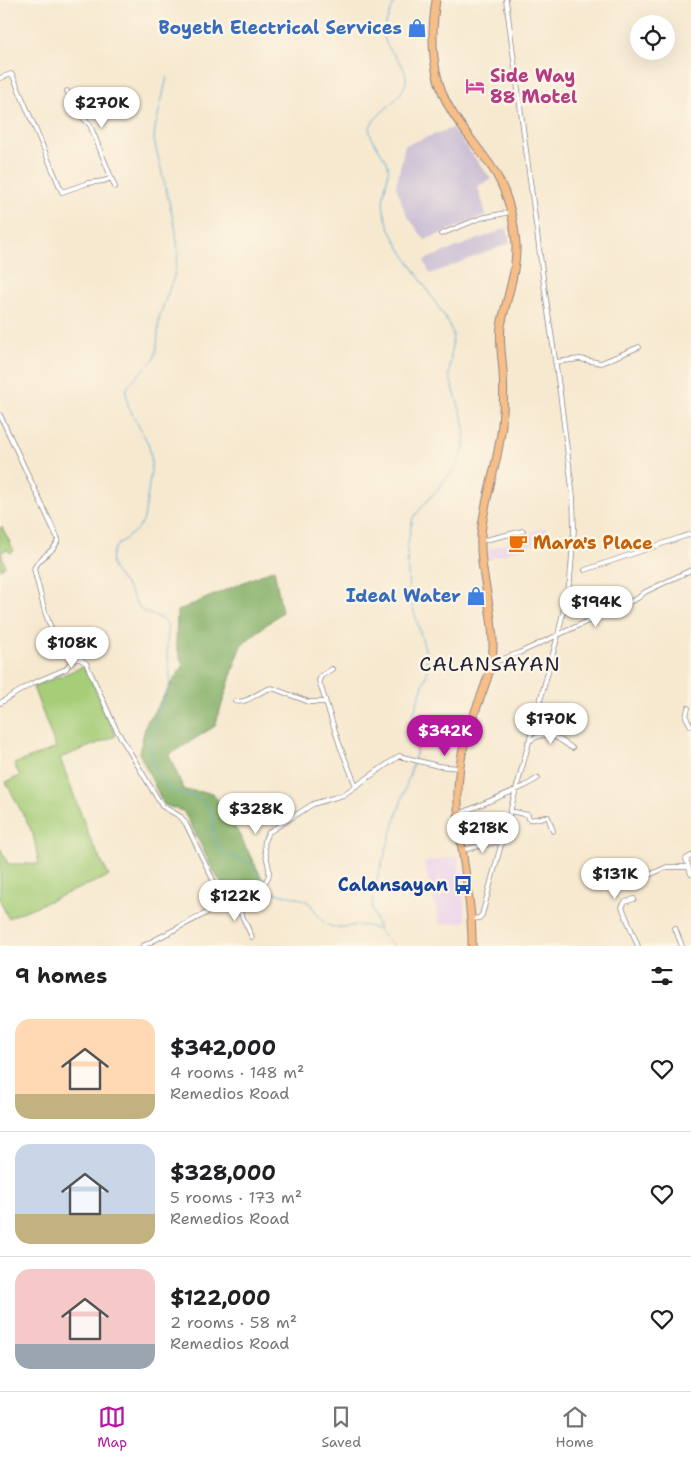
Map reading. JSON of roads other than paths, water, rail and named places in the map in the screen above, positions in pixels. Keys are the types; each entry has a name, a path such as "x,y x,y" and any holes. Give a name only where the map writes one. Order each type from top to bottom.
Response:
{"highway":[{"path":"436,0 433,42 434,57 441,88 451,110 464,131 497,175 511,212 516,255 501,332 504,389 502,428 484,510 481,541 482,563 492,630 492,663 465,738 459,768 459,814 472,920 472,946"}],"street":[{"path":"472,920 482,915 558,635 570,580 574,529 573,497 506,0"},
{"path":"0,78 8,74 13,76 62,192 88,183 111,178"},
{"path":"67,91 79,114 90,125 115,187"},
{"path":"441,234 480,218 511,212"},
{"path":"555,362 580,359 600,363 639,347"},
{"path":"0,415 58,539 55,546 35,566 35,574 45,612 60,652 72,660 80,659 86,663 116,730 162,806 181,817 186,824 226,903"},
{"path":"481,541 523,531"},
{"path":"585,570 691,534"},
{"path":"492,663 638,598 656,586 691,570"},
{"path":"0,703 31,684 66,669 72,660"},
{"path":"332,669 319,678 340,746 356,786"},
{"path":"235,701 242,702 265,689 272,688 309,702 325,702"},
{"path":"688,708 686,717 691,726"},
{"path":"528,742 536,736 543,734 552,735 572,748"},
{"path":"143,946 267,880 269,872 263,844 269,832 313,804 343,795 396,757 403,756 428,764 459,768"},
{"path":"459,814 525,786 538,778"},
{"path":"510,811 524,813 528,815 529,819 533,820 544,816 548,817 553,831"},
{"path":"463,850 495,842 501,843"},
{"path":"691,856 686,859 691,874"},
{"path":"638,880 667,867 688,867"},
{"path":"234,899 252,937"},
{"path":"634,899 625,902 622,908 638,946"},
{"path":"675,928 682,946"}],"waterway":[{"path":"394,946 379,931 372,908 374,889 416,754 417,739 414,712 427,673 427,656 409,594 407,547 413,518 456,467 464,449 465,426 449,375 453,334 448,322 400,247 389,226 383,204 389,169 370,132 372,123 400,94 406,80 403,67 387,45 384,33 395,0"},
{"path":"167,77 154,140 176,231 178,254 174,276 159,318 157,347 154,359 130,383 126,390 128,406 148,443 151,471 144,519 141,525 114,549 112,564 113,569 141,610 163,619 167,624 170,684 155,724 151,743 151,753 158,772 170,788 200,799 209,806 217,845 224,852 250,863 263,881"},
{"path":"265,885 273,892 308,902 321,920 328,925 334,927 359,925 377,930"}],"place":[{"name":"Boyeth Electrical Services","path":"417,28"},
{"name":"Side Way 88 Motel","path":"475,86"},
{"name":"Mara's Place","path":"518,543"},
{"name":"Ideal Water","path":"476,596"},
{"name":"Calansayan","path":"463,885"}],"district":[{"name":"CALANSAYAN","path":"490,664"}]}
